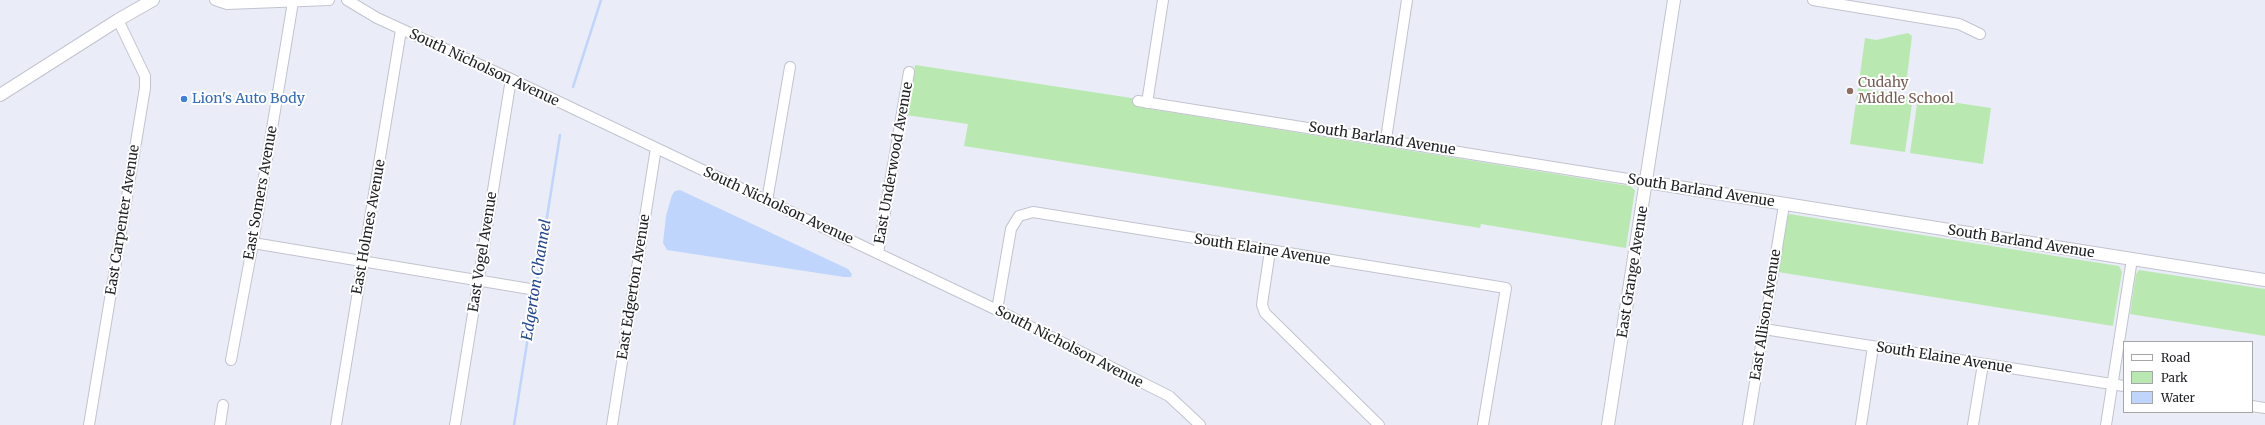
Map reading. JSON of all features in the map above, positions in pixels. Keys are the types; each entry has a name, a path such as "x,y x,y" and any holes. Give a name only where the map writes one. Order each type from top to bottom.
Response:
{"street":[{"path":"0,95 118,20 153,0"},
{"path":"215,0 227,4 329,0"},
{"name":"South Nicholson Avenue","path":"347,0 401,30 511,79 997,310 1169,396 1200,425"},
{"name":"South Barland Avenue","path":"1163,0 1142,102 1386,139 1784,205 2265,280"},
{"path":"1386,139 1407,0"},
{"name":"East Grange Avenue","path":"1608,425 1647,182 1674,0"},
{"path":"1813,0 1959,24 1980,34"},
{"name":"East Somers Avenue","path":"231,360 253,243 293,2"},
{"name":"East Carpenter Avenue","path":"89,425 146,76 118,20"},
{"name":"East Holmes Avenue","path":"336,425 401,30"},
{"path":"767,201 790,67"},
{"name":"East Underwood Avenue","path":"878,254 909,72"},
{"name":"East Vogel Avenue","path":"455,425 511,79"},
{"name":"East Edgerton Avenue","path":"612,425 656,148"},
{"name":"East Allison Avenue","path":"1748,425 1784,205"},
{"name":"South Elaine Avenue","path":"997,310 1011,229 1019,216 1033,212 1506,288 1483,425"},
{"path":"253,243 530,290"},
{"path":"1270,251 1262,304 1265,313 1379,425"},
{"path":"2106,425 2132,259"},
{"name":"South Elaine Avenue","path":"1764,329 2123,386"},
{"path":"1861,425 1873,347"},
{"path":"1973,425 1983,364"},
{"path":"220,425 224,405"},
{"path":"2253,406 2265,408"}],"green space":[{"path":"1908,33 1912,36 1906,85 1903,84 1903,89 1859,82 1865,38 1876,40"},
{"path":"915,65 1138,99 1138,107 1630,186 1635,190 1626,248 1481,224 1480,228 964,146 968,124 906,115"},
{"path":"1858,88 1913,97 1905,152 1850,144"},
{"path":"1918,97 1991,108 1983,164 1910,153"},
{"path":"1789,214 2119,266 2122,272 2113,326 1778,272 1786,219"},
{"path":"2139,270 2265,289 2265,336 2130,314 2136,274"}],"water":[{"path":"680,190 848,269 852,274 851,277 667,250 663,243 666,216 672,195 675,191"}],"waterway":[{"name":"Edgerton Channel","path":"573,87 601,0"},
{"name":"Edgerton Channel","path":"514,425 560,135"}],"place":[{"name":"Cudahy Middle School","path":"1850,91"},
{"name":"Lion's Auto Body","path":"184,99"}]}
